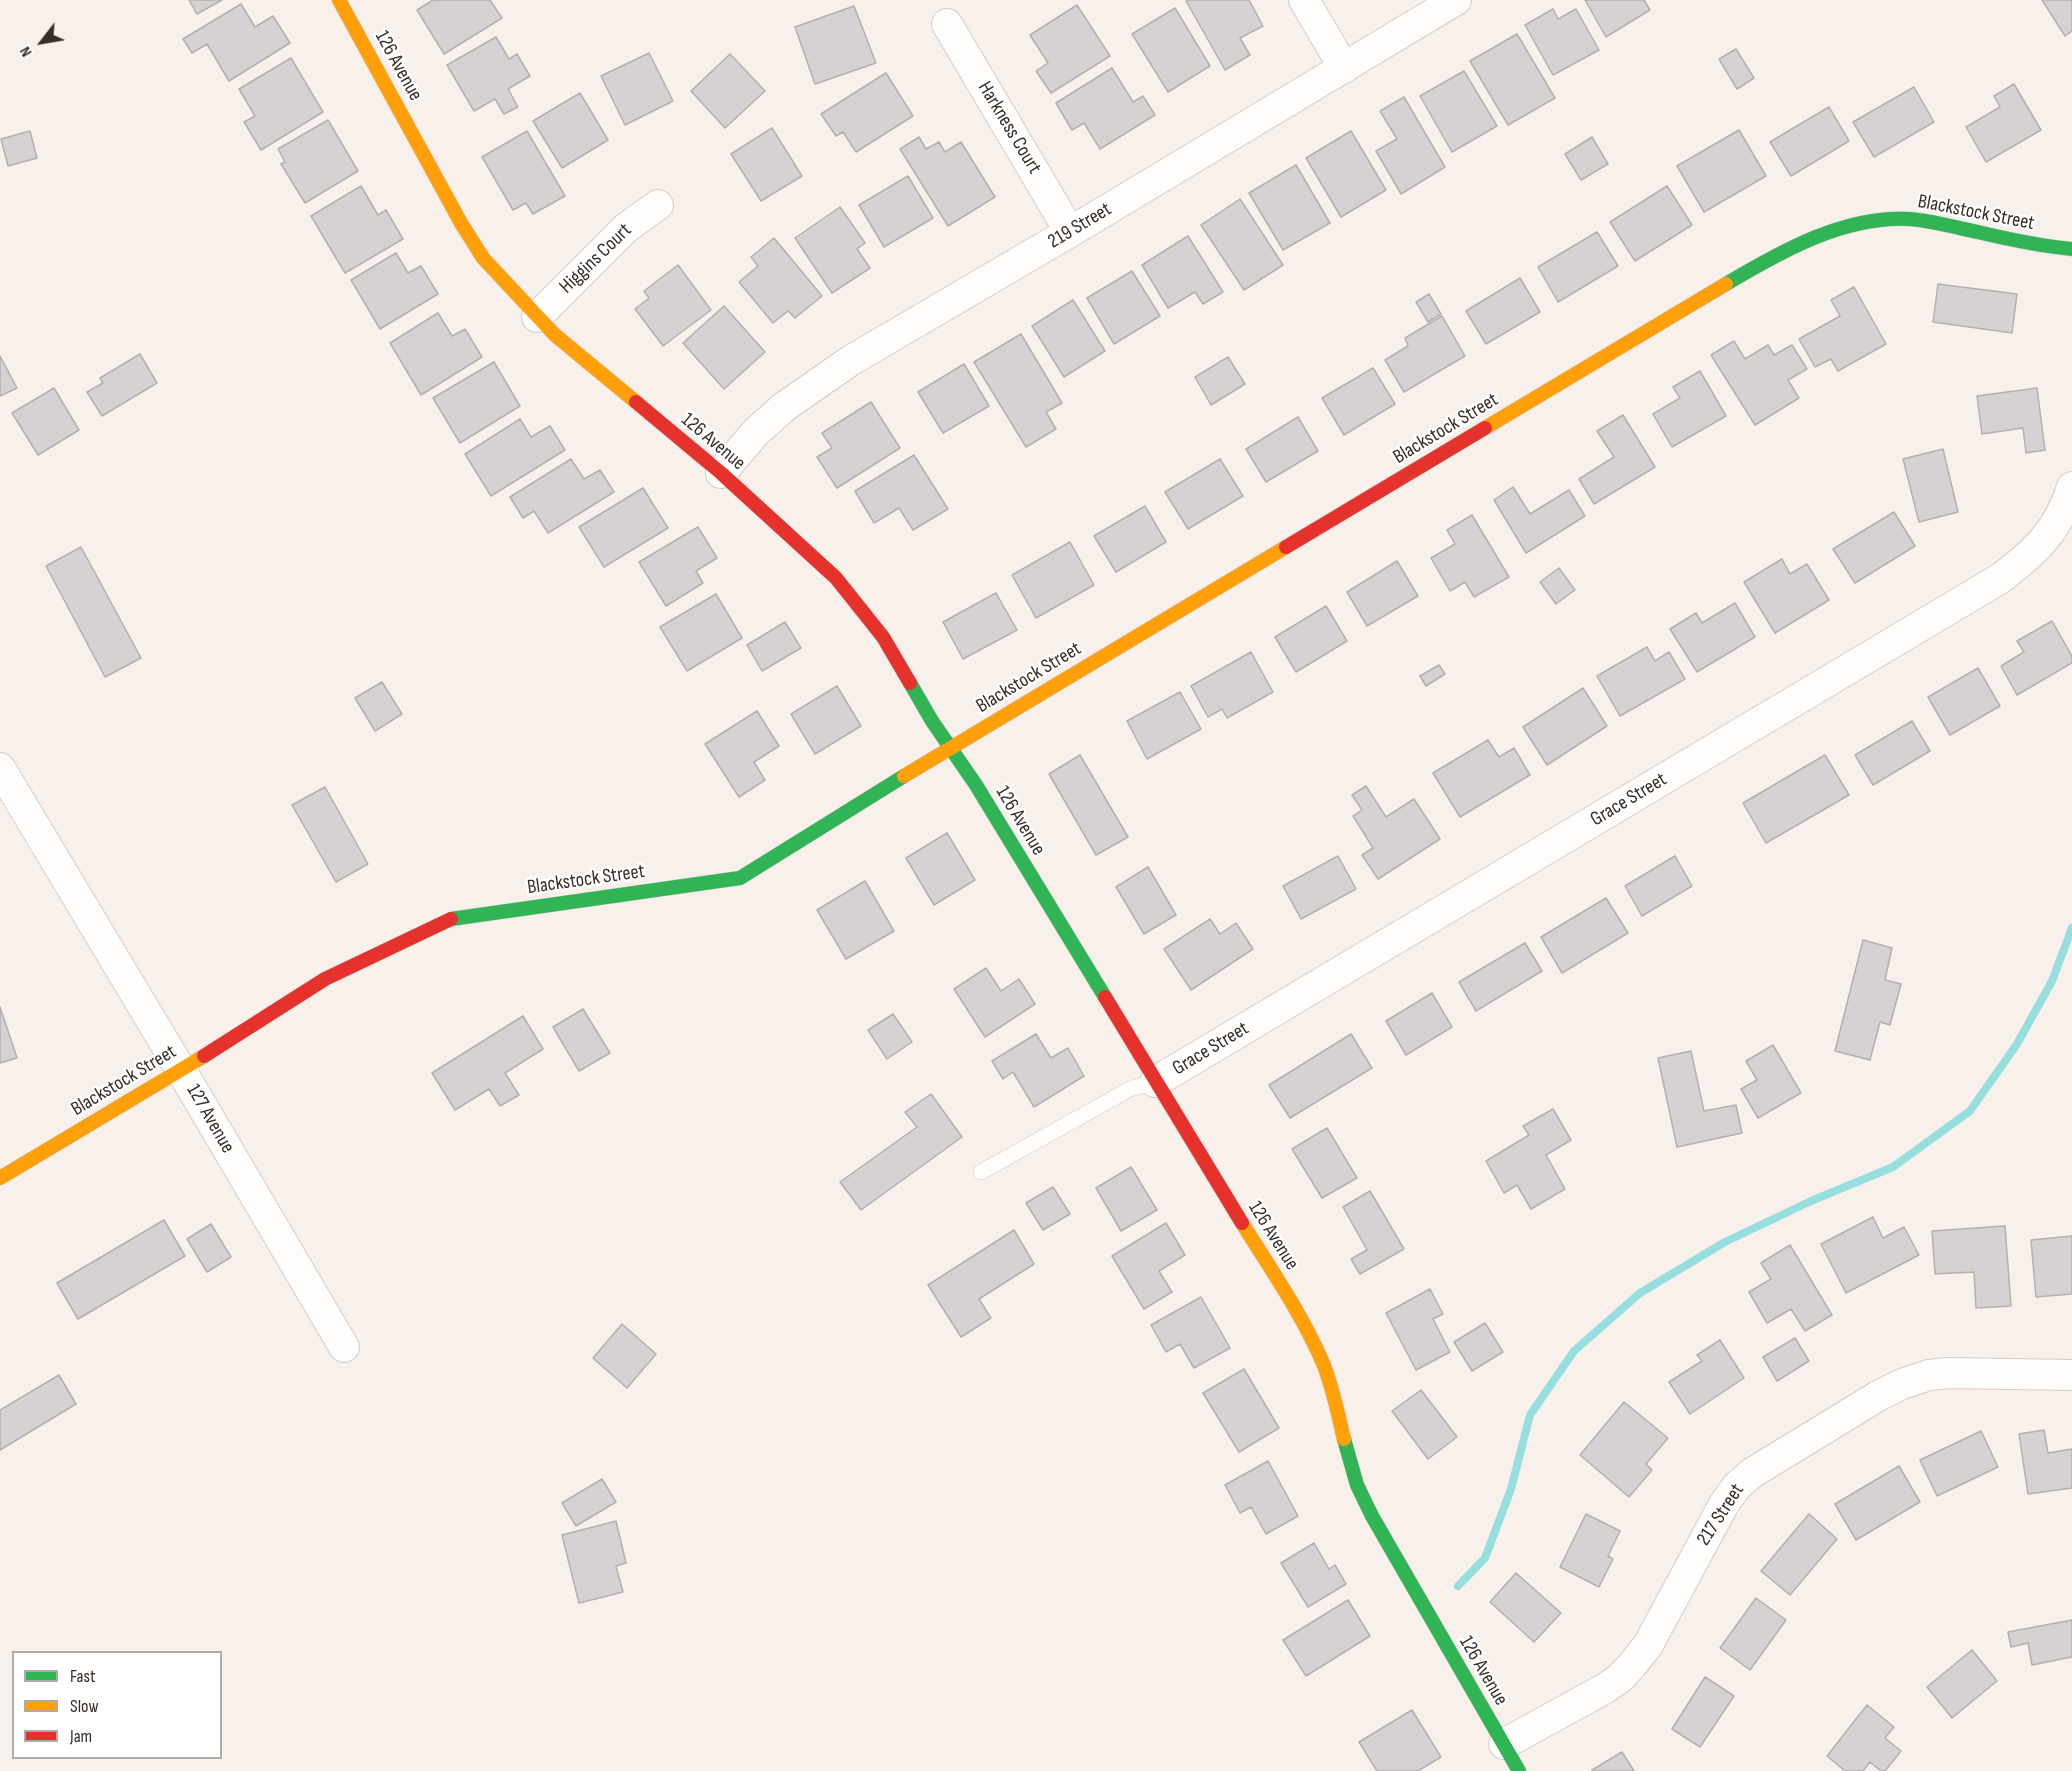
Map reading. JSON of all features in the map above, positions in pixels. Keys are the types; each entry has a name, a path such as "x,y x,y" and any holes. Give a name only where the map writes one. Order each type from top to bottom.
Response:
{"street":[{"name":"126 Avenue","path":"339,0 461,224 483,258 559,338 721,473 836,578 883,638 950,748 976,785 1290,1302 1314,1345 1337,1407 1354,1478 1365,1503 1520,1771"},
{"path":"1304,0 1344,68"},
{"name":"219 Street","path":"721,473 756,432 814,385 1456,0"},
{"name":"Harkness Court","path":"947,24 1070,232"},
{"name":"Higgins Court","path":"537,317 626,228 658,205"},
{"name":"Blackstock Street","path":"0,1178 181,1070 325,979 450,919 740,878 950,748 1758,266 1815,237 1855,225 1901,219 1932,222 2047,247 2072,249"},
{"name":"Grace Street","path":"1155,1082 2001,578 2026,559 2049,535 2066,508 2072,487"},
{"name":"127 Avenue","path":"0,768 344,1347"},
{"name":"217 Street","path":"1504,1744 1604,1689 1634,1664 1648,1645 1724,1504 1737,1486 1752,1473 1878,1396 1902,1384 1929,1375 1948,1373 2072,1376"}],"lane":[{"path":"981,1172 1130,1089 1155,1082"}],"building":[{"path":"189,0 222,0 197,14"},
{"path":"433,0 490,0 502,18 444,54 417,10"},
{"path":"1249,0 1263,26 1240,38 1250,55 1225,70 1186,1"},
{"path":"1585,0 1644,0 1650,10 1606,37"},
{"path":"2042,0 2072,0 2072,31 2065,36"},
{"path":"241,4 255,27 273,16 290,43 229,81 207,44 192,53 183,39"},
{"path":"1077,5 1110,56 1051,93 1036,71 1048,63 1030,35"},
{"path":"854,6 876,63 815,84 795,27"},
{"path":"1175,8 1210,66 1168,92 1132,34"},
{"path":"1553,9 1558,19 1576,9 1599,50 1553,75 1525,25"},
{"path":"1517,34 1555,98 1508,125 1470,61"},
{"path":"496,37 509,59 517,54 530,76 508,89 518,107 504,114 495,99 474,111 447,65"},
{"path":"1736,49 1754,78 1737,89 1719,59"},
{"path":"649,53 673,101 625,125 601,76"},
{"path":"730,54 765,91 725,128 691,91"},
{"path":"291,58 323,112 261,150 244,122 255,116 239,89"},
{"path":"1112,68 1133,102 1143,96 1155,115 1100,149 1084,123 1072,130 1056,103"},
{"path":"1464,71 1497,126 1452,152 1420,96"},
{"path":"886,73 913,116 856,152 843,132 836,136 821,114"},
{"path":"2014,84 2041,130 1986,162 1966,127 2000,107 1994,96"},
{"path":"1914,87 1934,122 1874,157 1853,122"},
{"path":"580,93 608,140 562,168 533,121"},
{"path":"1404,97 1445,167 1401,194 1376,151 1397,139 1380,111"},
{"path":"1829,107 1849,141 1791,176 1770,142"},
{"path":"328,120 358,171 305,203 281,164 285,162 278,149"},
{"path":"772,128 802,176 761,201 731,154"},
{"path":"1739,130 1766,176 1704,212 1677,166"},
{"path":"30,131 37,158 8,166 1,139"},
{"path":"527,131 565,196 533,214 526,203 513,210 482,157"},
{"path":"1351,131 1386,190 1341,217 1306,158"},
{"path":"919,137 926,149 939,142 945,152 961,142 995,197 948,226 900,149"},
{"path":"1592,137 1608,164 1581,180 1565,154"},
{"path":"1296,165 1330,223 1283,250 1249,193"},
{"path":"908,176 933,218 884,247 859,205"},
{"path":"361,186 378,215 386,210 403,239 345,273 311,216"},
{"path":"1667,186 1692,225 1635,261 1610,222"},
{"path":"1240,199 1283,265 1244,290 1201,225"},
{"path":"840,207 865,243 857,249 870,268 832,293 795,238"},
{"path":"1597,232 1618,266 1558,302 1538,267"},
{"path":"1188,236 1223,292 1203,304 1195,292 1168,308 1142,265"},
{"path":"774,238 822,296 795,318 788,311 773,323 739,282 758,266 751,257"},
{"path":"396,253 408,273 421,266 438,294 380,329 351,280"},
{"path":"678,265 711,310 663,346 635,309 649,298 644,291"},
{"path":"1132,271 1160,316 1114,344 1087,298"},
{"path":"1520,278 1540,312 1486,344 1466,311"},
{"path":"1938,284 2017,294 2012,333 1933,322"},
{"path":"1854,287 1886,344 1838,371 1831,359 1815,367 1799,339 1840,316 1831,300"},
{"path":"1429,294 1441,314 1428,322 1416,302"},
{"path":"1073,300 1105,351 1064,377 1032,326"},
{"path":"724,306 765,352 724,389 683,343"},
{"path":"438,313 452,336 465,329 482,357 421,395 390,343"},
{"path":"1442,316 1465,356 1404,392 1385,360 1408,346 1405,338"},
{"path":"1021,334 1062,403 1046,412 1056,429 1026,447 974,362"},
{"path":"1734,341 1745,359 1768,345 1774,355 1792,345 1807,369 1788,380 1799,398 1755,425 1711,355"},
{"path":"140,354 157,383 102,416 87,392 103,383 100,378"},
{"path":"0,356 17,388 0,396"},
{"path":"1228,357 1245,384 1211,405 1195,377"},
{"path":"494,362 520,406 460,443 433,398"},
{"path":"964,364 989,406 943,433 918,392"},
{"path":"1373,368 1395,404 1344,435 1322,398"},
{"path":"1700,371 1726,416 1672,447 1653,414 1680,398 1673,387"},
{"path":"54,388 79,430 38,455 12,413"},
{"path":"2037,388 2045,450 2026,453 2023,428 1982,434 1977,396"},
{"path":"871,402 900,448 837,488 817,457 832,448 822,433"},
{"path":"1623,415 1655,467 1594,504 1579,479 1614,457 1597,431"},
{"path":"1298,417 1318,451 1266,482 1246,449"},
{"path":"520,419 531,437 550,426 565,450 491,496 465,454"},
{"path":"1943,449 1958,512 1919,522 1903,459"},
{"path":"914,455 948,509 913,530 899,508 874,523 855,491"},
{"path":"571,459 584,479 600,470 614,492 548,533 534,511 523,518 510,497"},
{"path":"1220,459 1243,496 1188,529 1165,492"},
{"path":"1513,487 1530,514 1569,490 1585,516 1526,553 1494,500"},
{"path":"643,488 668,528 604,567 579,527"},
{"path":"1145,506 1166,542 1116,572 1094,536"},
{"path":"1894,512 1915,546 1855,583 1833,549"},
{"path":"1472,515 1509,577 1474,597 1465,582 1450,591 1431,558 1455,544 1447,530"},
{"path":"698,527 717,558 696,571 703,583 666,606 639,562"},
{"path":"1070,542 1094,585 1036,618 1012,575"},
{"path":"81,547 141,658 105,677 46,566"},
{"path":"1782,559 1790,574 1807,564 1829,600 1775,633 1744,582"},
{"path":"1397,561 1418,596 1367,626 1347,592"},
{"path":"1559,568 1575,590 1556,604 1540,582"},
{"path":"996,593 1017,630 963,659 943,622"},
{"path":"716,594 742,638 687,671 660,627"},
{"path":"1735,603 1755,637 1697,672 1670,629 1696,613 1702,623"},
{"path":"1326,606 1347,641 1296,672 1275,637"},
{"path":"2052,621 2072,656 2072,663 2017,695 2001,666 2024,652 2017,641"},
{"path":"785,622 801,648 762,671 747,645"},
{"path":"1647,647 1655,661 1669,652 1685,679 1620,716 1597,676"},
{"path":"1251,652 1273,692 1227,718 1222,709 1208,717 1191,686"},
{"path":"1439,665 1445,674 1426,686 1420,676"},
{"path":"1978,668 2000,706 1950,735 1928,697"},
{"path":"382,682 402,714 375,731 355,698"},
{"path":"837,686 861,726 815,754 791,714"},
{"path":"1583,688 1607,726 1547,765 1523,727"},
{"path":"1180,692 1201,729 1147,759 1127,721"},
{"path":"757,711 779,746 754,762 765,780 739,797 705,744"},
{"path":"1912,721 1930,751 1873,785 1855,755"},
{"path":"1488,740 1499,757 1514,748 1530,775 1460,817 1433,773"},
{"path":"1080,755 1128,837 1096,855 1049,774"},
{"path":"1825,755 1849,795 1766,843 1743,803"},
{"path":"1366,786 1386,817 1414,799 1440,839 1378,879 1362,855 1373,848 1353,816 1362,810 1352,795"},
{"path":"325,787 368,864 336,882 292,805"},
{"path":"947,833 975,880 934,905 906,858"},
{"path":"1338,856 1356,889 1301,919 1283,886"},
{"path":"1675,856 1692,886 1642,916 1625,886"},
{"path":"1148,867 1176,915 1144,934 1116,887"},
{"path":"865,881 894,931 846,959 817,910"},
{"path":"1606,898 1628,933 1562,973 1541,937"},
{"path":"1210,919 1220,934 1236,923 1253,949 1191,990 1164,949"},
{"path":"1863,940 1892,948 1885,980 1901,984 1890,1025 1880,1022 1870,1060 1835,1051"},
{"path":"1525,943 1542,971 1476,1011 1459,982"},
{"path":"986,968 1001,991 1019,979 1035,1004 985,1037 954,989"},
{"path":"1432,993 1452,1027 1406,1055 1386,1021"},
{"path":"0,1007 17,1058 0,1063"},
{"path":"583,1009 610,1053 579,1071 553,1027"},
{"path":"893,1014 912,1042 887,1059 868,1030"},
{"path":"523,1016 543,1049 505,1073 519,1095 500,1106 489,1089 455,1110 432,1073"},
{"path":"1036,1034 1051,1058 1068,1048 1084,1076 1034,1107 1013,1072 1003,1079 992,1061"},
{"path":"1351,1034 1372,1068 1290,1118 1269,1085"},
{"path":"1773,1045 1801,1093 1758,1118 1741,1089 1757,1080 1746,1061"},
{"path":"1691,1051 1704,1111 1736,1105 1742,1133 1677,1147 1658,1058"},
{"path":"931,1094 962,1137 861,1210 840,1182 917,1127 905,1112"},
{"path":"1553,1109 1571,1140 1546,1155 1565,1189 1531,1209 1517,1185 1504,1193 1486,1161 1529,1135 1523,1126"},
{"path":"1327,1128 1357,1178 1322,1198 1292,1149"},
{"path":"1131,1167 1157,1210 1121,1231 1096,1188"},
{"path":"1053,1187 1070,1214 1043,1230 1026,1203"},
{"path":"1370,1191 1404,1249 1360,1274 1351,1259 1367,1250 1343,1207"},
{"path":"1873,1217 1883,1238 1904,1227 1919,1255 1846,1293 1821,1244"},
{"path":"164,1220 185,1256 78,1319 57,1283"},
{"path":"1166,1223 1185,1255 1159,1271 1172,1292 1144,1309 1112,1256"},
{"path":"211,1224 231,1257 207,1272 187,1239"},
{"path":"2005,1226 2011,1306 1976,1308 1974,1272 1935,1274 1932,1231"},
{"path":"1014,1230 1034,1264 979,1299 991,1318 961,1337 928,1285"},
{"path":"2072,1236 2072,1294 2036,1297 2031,1240"},
{"path":"1790,1245 1832,1315 1805,1331 1791,1309 1767,1323 1749,1292 1771,1279 1761,1263"},
{"path":"1430,1289 1443,1314 1433,1319 1450,1352 1416,1370 1386,1313"},
{"path":"1201,1297 1230,1348 1194,1368 1180,1344 1166,1352 1151,1325"},
{"path":"1485,1323 1503,1352 1472,1371 1454,1342"},
{"path":"622,1324 656,1354 627,1388 593,1358"},
{"path":"1795,1338 1809,1361 1777,1381 1763,1357"},
{"path":"1720,1340 1744,1378 1690,1414 1669,1382 1702,1361 1697,1355"},
{"path":"1244,1369 1279,1428 1239,1452 1203,1393"},
{"path":"59,1375 76,1404 0,1450 0,1410"},
{"path":"1421,1390 1457,1437 1428,1459 1392,1411"},
{"path":"1624,1402 1668,1438 1646,1464 1652,1470 1629,1497 1580,1455"},
{"path":"2044,1430 2048,1453 2072,1449 2072,1488 2028,1494 2019,1434"},
{"path":"1981,1431 1998,1467 1937,1496 1920,1460"},
{"path":"1268,1461 1298,1516 1266,1534 1251,1507 1240,1513 1225,1485"},
{"path":"1899,1466 1920,1502 1856,1540 1835,1504"},
{"path":"602,1479 616,1502 576,1526 562,1503"},
{"path":"1586,1514 1620,1531 1608,1556 1613,1559 1599,1587 1560,1567"},
{"path":"1809,1514 1837,1539 1790,1595 1761,1571"},
{"path":"616,1521 626,1563 616,1566 623,1592 579,1603 562,1535"},
{"path":"1314,1543 1329,1569 1335,1565 1346,1584 1308,1607 1281,1563"},
{"path":"1516,1573 1561,1613 1534,1642 1490,1602"},
{"path":"1756,1598 1786,1620 1750,1670 1720,1648"},
{"path":"1348,1600 1370,1636 1306,1676 1283,1640"},
{"path":"2072,1620 2072,1657 2032,1665 2028,1643 2011,1647 2008,1632"},
{"path":"1972,1650 1997,1681 1952,1718 1927,1687"},
{"path":"1705,1677 1734,1696 1700,1747 1672,1729"},
{"path":"1867,1705 1894,1727 1885,1738 1901,1751 1885,1771 1881,1771 1870,1762 1863,1771 1845,1771 1827,1756"},
{"path":"1412,1710 1441,1757 1418,1771 1377,1771 1359,1742"},
{"path":"1622,1752 1634,1771 1592,1771 1592,1770"}],"waterway":[{"path":"1458,1586 1485,1558 1511,1489 1530,1415 1574,1351 1640,1293 1725,1242 1811,1201 1893,1167 1970,1111 2017,1044 2052,981 2072,928"}],"traffic: fast":[{"path":"1726,284 1768,260 1814,238 1837,229 1885,219 1928,221 2027,243 2072,249"},
{"path":"910,683 932,721 976,785 1105,997"},
{"path":"451,919 740,878 904,776"},
{"path":"1344,1439 1357,1485 1372,1516 1519,1771"}],"traffic: slow":[{"path":"339,0 461,223 483,258 555,335 636,402"},
{"path":"1485,428 1726,284"},
{"path":"904,776 1286,547"},
{"path":"0,1178 204,1056"},
{"path":"1242,1223 1315,1345 1330,1382 1344,1439"}],"traffic: jam":[{"path":"636,402 721,473 836,578 883,637 910,683"},
{"path":"1286,547 1485,428"},
{"path":"204,1056 325,979 451,919"},
{"path":"1105,997 1242,1223"}]}
